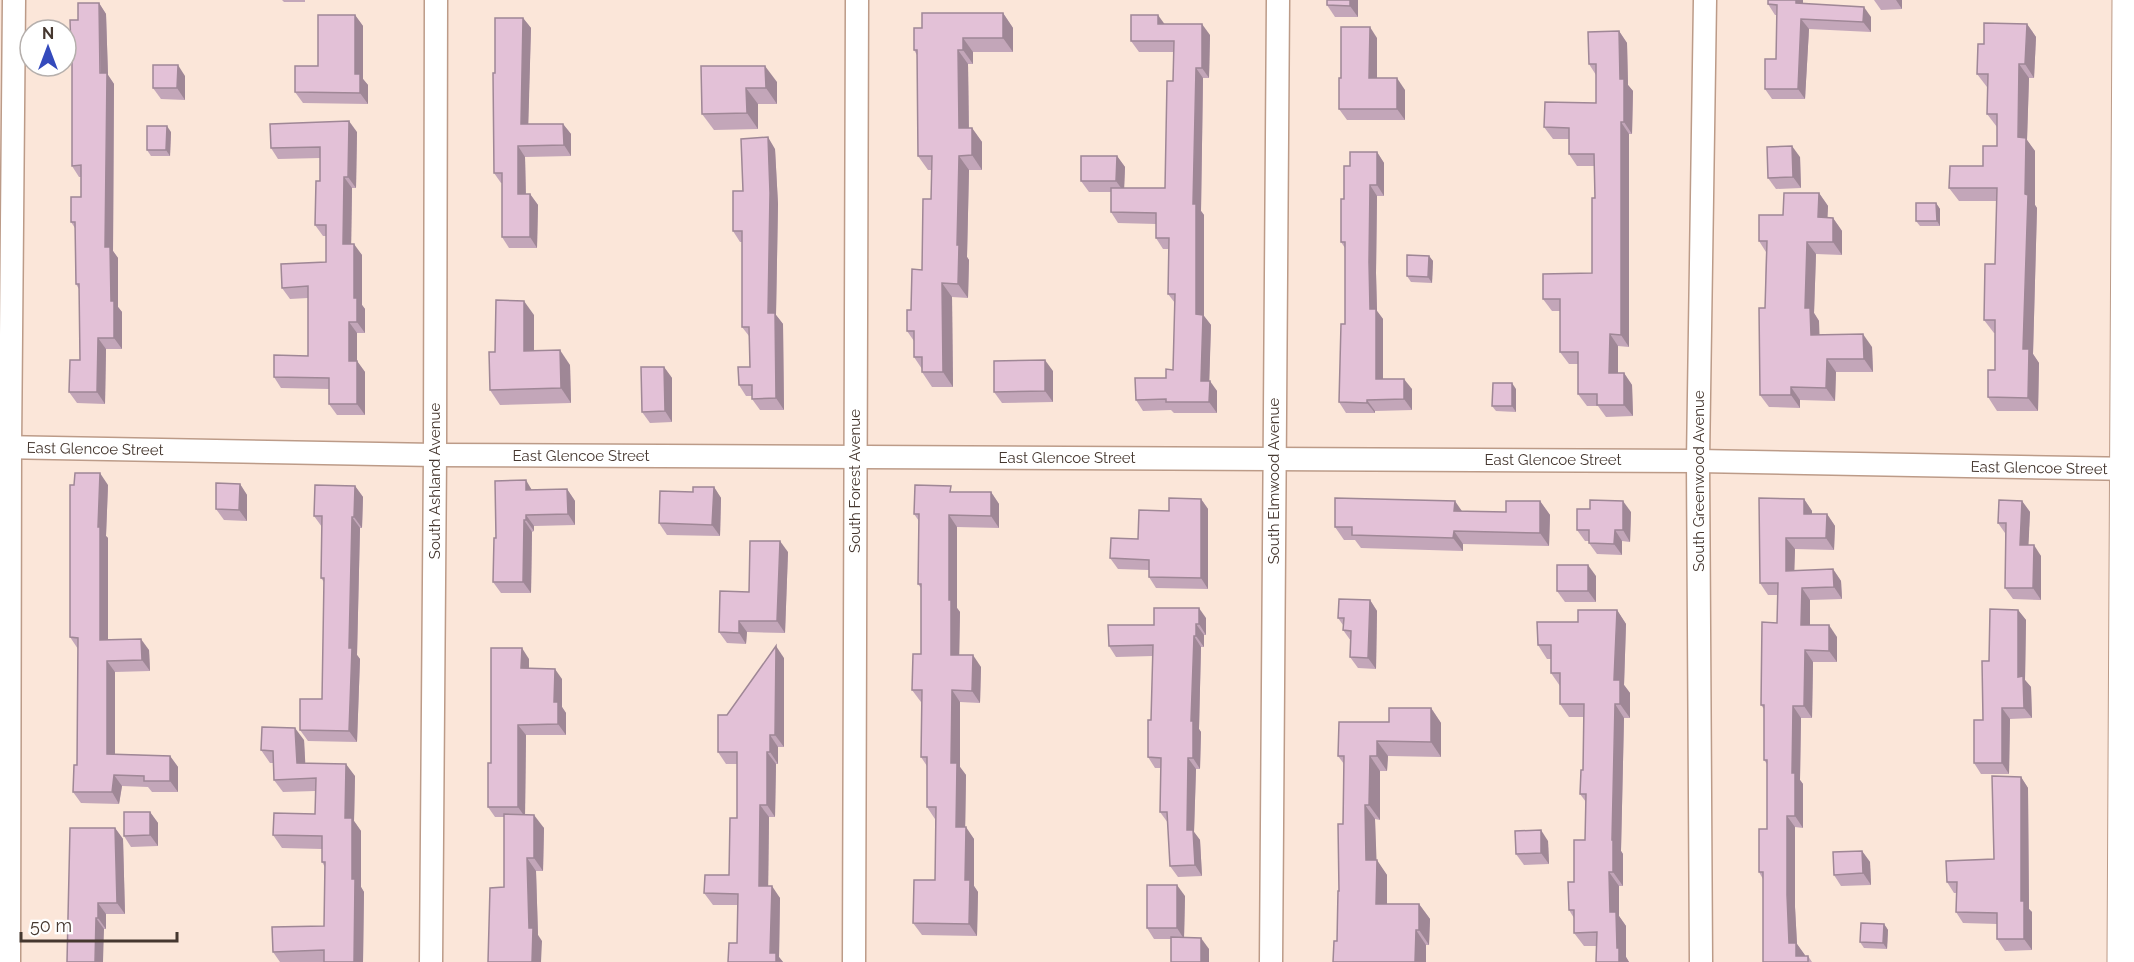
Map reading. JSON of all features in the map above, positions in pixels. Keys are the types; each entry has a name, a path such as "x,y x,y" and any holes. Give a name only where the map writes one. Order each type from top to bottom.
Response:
{"street":[{"path":"9,962 5,447 14,0"},
{"name":"South Ashland Avenue","path":"431,962 436,0"},
{"name":"South Forest Avenue","path":"854,962 857,0"},
{"name":"South Elmwood Avenue","path":"1271,962 1278,0"},
{"name":"South Greenwood Avenue","path":"1701,962 1698,461 1706,0"},
{"path":"2121,962 2129,469 2126,0"},
{"name":"East Glencoe Street","path":"5,447 435,455 1698,461 2129,469"}],"building":[{"path":"1327,0 1350,0 1350,6 1327,5"},
{"path":"1768,0 1796,0 1796,3 1864,7 1863,22 1801,19 1798,89 1765,89 1765,59 1776,59 1777,5 1768,4"},
{"path":"78,3 99,3 100,73 107,73 105,247 110,247 114,338 98,338 97,392 69,392 70,360 80,360 75,222 71,222 71,197 81,197 81,165 72,166 72,78 78,78"},
{"path":"922,13 1003,13 1003,38 963,38 963,50 958,50 959,128 972,128 972,155 959,156 958,284 942,283 943,372 922,372 922,357 914,357 914,331 907,331 907,310 911,310 912,269 922,270 923,199 931,199 932,156 918,156 917,50 914,50 914,28 922,28"},
{"path":"318,15 355,15 355,74 360,74 360,93 295,92 295,66 318,66"},
{"path":"1131,15 1158,15 1158,24 1202,24 1202,68 1196,68 1193,204 1196,204 1196,314 1203,315 1201,381 1210,381 1209,402 1166,402 1166,399 1136,400 1135,378 1166,378 1166,369 1173,370 1175,294 1168,294 1169,238 1156,238 1156,213 1111,212 1111,188 1165,188 1167,81 1173,81 1174,41 1131,41"},
{"path":"495,18 523,18 521,124 563,124 564,145 518,146 518,194 530,194 530,237 502,237 502,173 494,173"},
{"path":"1984,23 2027,24 2025,64 2019,64 2018,137 2026,138 2025,194 2028,195 2023,349 2029,349 2028,398 1988,397 1988,370 1995,370 1995,320 1984,320 1985,264 1995,264 1997,188 1949,188 1950,166 1983,166 1983,146 1997,146 1997,114 1987,114 1988,74 1977,74 1978,44 1984,44"},
{"path":"1341,27 1370,27 1369,78 1397,78 1397,109 1339,109"},
{"path":"1619,31 1620,79 1624,79 1624,122 1621,122 1621,335 1610,334 1609,373 1624,373 1624,405 1597,405 1597,394 1578,394 1578,352 1560,352 1560,299 1543,299 1543,274 1592,273 1594,154 1569,154 1569,128 1544,127 1545,102 1596,103 1596,64 1589,64 1588,32"},
{"path":"153,65 178,65 177,88 153,88"},
{"path":"701,66 765,66 766,88 746,88 747,113 702,114"},
{"path":"349,121 348,177 344,177 343,244 354,244 354,298 357,298 357,322 349,322 349,361 357,361 357,404 329,404 329,378 274,377 274,355 308,356 308,286 282,288 281,264 326,262 326,225 315,225 316,181 320,181 320,147 271,148 270,124"},
{"path":"147,126 167,126 166,150 147,150"},
{"path":"768,137 770,193 768,313 775,313 776,398 752,399 752,385 739,385 738,367 750,367 749,327 742,327 742,231 733,231 733,191 743,191 741,139"},
{"path":"1792,146 1793,177 1768,178 1767,147"},
{"path":"1350,152 1377,152 1377,185 1370,185 1369,262 1370,309 1376,309 1376,379 1404,379 1404,399 1367,400 1367,403 1339,402 1341,324 1345,324 1345,242 1341,242 1341,199 1344,199 1344,166 1350,166"},
{"path":"1081,156 1117,156 1116,181 1081,181"},
{"path":"1784,193 1819,193 1818,217 1833,218 1833,242 1807,242 1805,308 1810,308 1811,335 1863,334 1864,359 1827,359 1826,388 1791,387 1791,395 1760,395 1759,308 1765,308 1767,241 1759,241 1759,215 1783,215"},
{"path":"1916,203 1936,203 1937,221 1916,221"},
{"path":"1407,255 1429,256 1428,277 1407,276"},
{"path":"496,300 524,301 524,351 560,350 561,388 490,390 489,352 495,352"},
{"path":"1045,360 1045,391 994,392 994,361"},
{"path":"641,367 664,367 665,411 642,412"},
{"path":"1493,383 1512,383 1512,406 1492,406"},
{"path":"75,473 100,473 98,527 100,527 100,640 141,639 142,660 107,661 107,754 170,756 170,781 144,781 144,776 114,775 112,792 73,792 74,765 77,765 78,638 70,637 70,485 74,485"},
{"path":"526,480 526,490 567,489 568,514 526,515 523,582 493,582 494,538 496,538 495,481"},
{"path":"216,483 240,484 239,510 216,509"},
{"path":"315,485 355,486 354,517 352,517 349,648 352,648 349,731 300,730 300,699 322,699 324,578 321,578 322,516 314,516"},
{"path":"915,485 951,486 950,492 991,492 991,516 949,515 951,655 973,655 972,691 952,690 951,763 957,763 956,827 966,827 965,880 970,880 969,924 913,923 914,880 935,880 936,807 927,807 927,757 921,757 922,690 912,690 913,654 921,654 921,584 918,584 919,514 914,514"},
{"path":"693,487 714,487 712,525 659,523 660,491 693,492"},
{"path":"1169,498 1201,499 1201,578 1149,577 1149,560 1110,558 1111,538 1138,539 1139,510 1169,511"},
{"path":"1335,498 1455,501 1454,511 1506,512 1506,501 1540,501 1540,533 1454,531 1453,538 1352,535 1352,527 1335,527"},
{"path":"1759,498 1804,499 1804,514 1827,514 1826,538 1786,538 1786,571 1833,569 1834,587 1802,588 1801,625 1829,625 1829,651 1805,650 1804,706 1793,706 1792,773 1795,773 1795,816 1787,816 1789,943 1796,943 1796,956 1808,956 1808,962 1763,962 1763,872 1759,872 1759,829 1767,829 1767,760 1764,760 1764,705 1761,705 1762,622 1777,623 1778,583 1760,583"},
{"path":"1590,500 1623,501 1623,530 1615,530 1614,544 1589,543 1589,530 1577,530 1577,509 1590,509"},
{"path":"1999,500 2022,501 2020,545 2034,545 2033,588 2005,588 2006,523 1998,523"},
{"path":"750,541 780,541 777,621 739,621 739,633 719,632 720,591 749,592"},
{"path":"1557,565 1588,565 1588,591 1557,591"},
{"path":"1339,599 1370,600 1368,658 1350,657 1351,631 1343,630 1344,618 1338,618"},
{"path":"1154,608 1199,608 1199,624 1196,624 1196,636 1194,636 1191,721 1193,721 1193,758 1188,758 1187,830 1193,830 1195,865 1170,866 1167,812 1160,812 1161,758 1148,757 1153,645 1109,646 1108,625 1154,625"},
{"path":"1990,609 2018,610 2018,677 2023,676 2024,708 2002,708 2002,763 1974,763 1974,720 1983,720 1982,661 1989,661"},
{"path":"1578,610 1617,610 1614,680 1620,680 1620,704 1615,704 1613,872 1609,872 1610,912 1616,912 1619,962 1596,962 1597,932 1574,933 1574,910 1569,910 1568,882 1574,882 1574,840 1585,840 1586,794 1580,794 1581,770 1583,770 1584,704 1560,704 1560,673 1551,673 1551,645 1538,645 1537,622 1578,622"},
{"path":"776,646 775,735 770,735 770,752 767,752 767,805 760,805 759,886 772,886 770,953 776,953 776,962 728,962 729,943 737,943 738,894 704,893 705,875 729,875 730,818 737,818 737,752 718,752 718,715 727,715"},
{"path":"491,648 522,648 521,668 555,669 554,702 558,702 558,724 518,725 518,807 488,807 488,763 491,763"},
{"path":"1389,708 1431,708 1431,742 1377,741 1377,756 1370,756 1369,805 1365,805 1366,860 1377,860 1376,904 1419,904 1415,962 1333,962 1334,941 1337,941 1339,891 1338,824 1343,824 1344,756 1338,756 1339,722 1389,722"},
{"path":"262,727 295,728 297,763 346,764 345,818 352,818 352,879 355,879 354,962 324,962 324,950 273,952 272,927 324,926 325,862 322,862 322,836 273,835 274,813 315,814 316,778 274,780 273,751 261,750"},
{"path":"1992,776 2021,777 2021,901 2024,901 2024,939 1997,939 1997,913 1956,912 1957,882 1947,882 1946,861 1994,859"},
{"path":"124,812 150,812 150,835 124,836"},
{"path":"504,814 534,815 534,858 527,858 529,928 533,928 532,962 488,962 490,888 504,887"},
{"path":"70,828 115,828 117,903 98,903 95,962 67,962"},
{"path":"1541,830 1541,853 1516,854 1515,831"},
{"path":"1862,851 1863,873 1834,875 1833,852"},
{"path":"1147,885 1177,885 1177,928 1147,928"},
{"path":"1861,923 1884,924 1883,943 1860,942"},
{"path":"1171,937 1201,938 1201,962 1171,962"}]}
